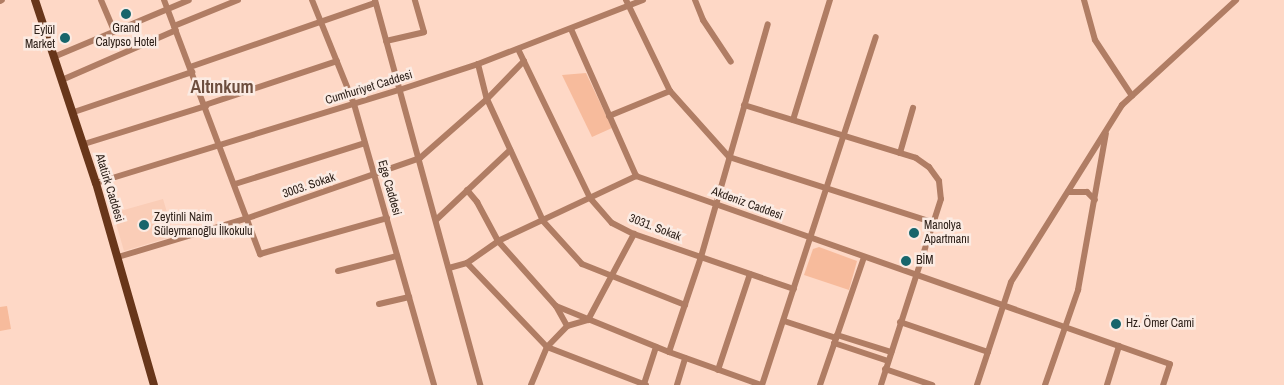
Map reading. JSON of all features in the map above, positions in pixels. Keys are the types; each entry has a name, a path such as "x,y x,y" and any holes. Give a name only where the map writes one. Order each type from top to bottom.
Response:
{"main road":[{"name":"Atatürk Caddesi","path":"35,0 64,79 118,257 154,385"}],"street":[{"path":"101,0 114,31"},
{"path":"164,0 221,144 260,254 386,218"},
{"path":"56,56 189,0"},
{"path":"64,79 238,0"},
{"name":"Ege Caddesi","path":"312,0 354,104 434,385"},
{"path":"386,41 424,32 415,0"},
{"name":"Cumhuriyet Caddesi","path":"96,183 478,64 570,29 627,3 643,0"},
{"path":"695,0 703,20 731,62"},
{"path":"793,120 830,0"},
{"path":"1084,0 1095,40 1132,96"},
{"path":"978,385 1011,282 1122,105 1236,0"},
{"path":"74,112 375,2 420,158 480,385"},
{"path":"627,3 670,91 729,157 934,223"},
{"path":"669,352 701,258 768,24"},
{"path":"449,268 467,263 498,241 636,176 570,29"},
{"path":"556,306 669,352 762,385 876,37"},
{"name":"3031. Sokak","path":"518,49 590,198 612,223 634,234 794,289"},
{"name":"3003. Sokak","path":"118,257 248,218 420,158 487,99 524,60"},
{"path":"84,144 337,61"},
{"path":"478,64 487,99 543,221 582,264 612,278 685,305"},
{"path":"609,116 670,91"},
{"path":"744,105 900,153 929,167 939,181 942,199 914,274 880,385"},
{"path":"900,153 913,108"},
{"path":"1045,385 1078,290 1106,130"},
{"path":"235,184 365,143"},
{"path":"436,220 510,150"},
{"name":"Akdeniz Caddesi","path":"636,176 1170,364 1163,385"},
{"path":"466,190 477,202 498,241 556,306 567,326"},
{"path":"1068,192 1087,192 1094,200"},
{"path":"531,385 547,347 567,326 588,320 634,234"},
{"path":"338,271 397,256"},
{"path":"820,385 864,257"},
{"path":"467,263 547,347 645,385 656,347"},
{"path":"718,370 750,274"},
{"path":"379,304 409,297"},
{"path":"784,320 888,361"},
{"path":"900,322 988,352"},
{"path":"836,339 891,352"},
{"path":"1107,385 1119,346"},
{"path":"677,385 685,358"},
{"path":"886,369 932,385"}],"shaded area":[{"path":"586,73 612,128 592,137 562,75"},
{"name":"Zeytinli Naim Süleymanoğlu İlkokulu","path":"163,199 174,236 124,251 113,213"},
{"path":"819,247 857,261 849,290 804,275 813,249"},
{"path":"7,306 11,329 0,331 0,307"}],"place":[{"name":"Grand Calypso Hotel","path":"126,14"},
{"name":"Eylül Market","path":"65,38"},
{"name":"Zeytinli Naim Süleymanoğlu İlkokulu","path":"144,225"},
{"name":"Manolya Apartmanı","path":"914,233"},
{"name":"BİM","path":"906,261"},
{"name":"Hz. Ömer Cami","path":"1116,324"}],"district":[{"name":"Altınkum","path":"222,87"}]}
